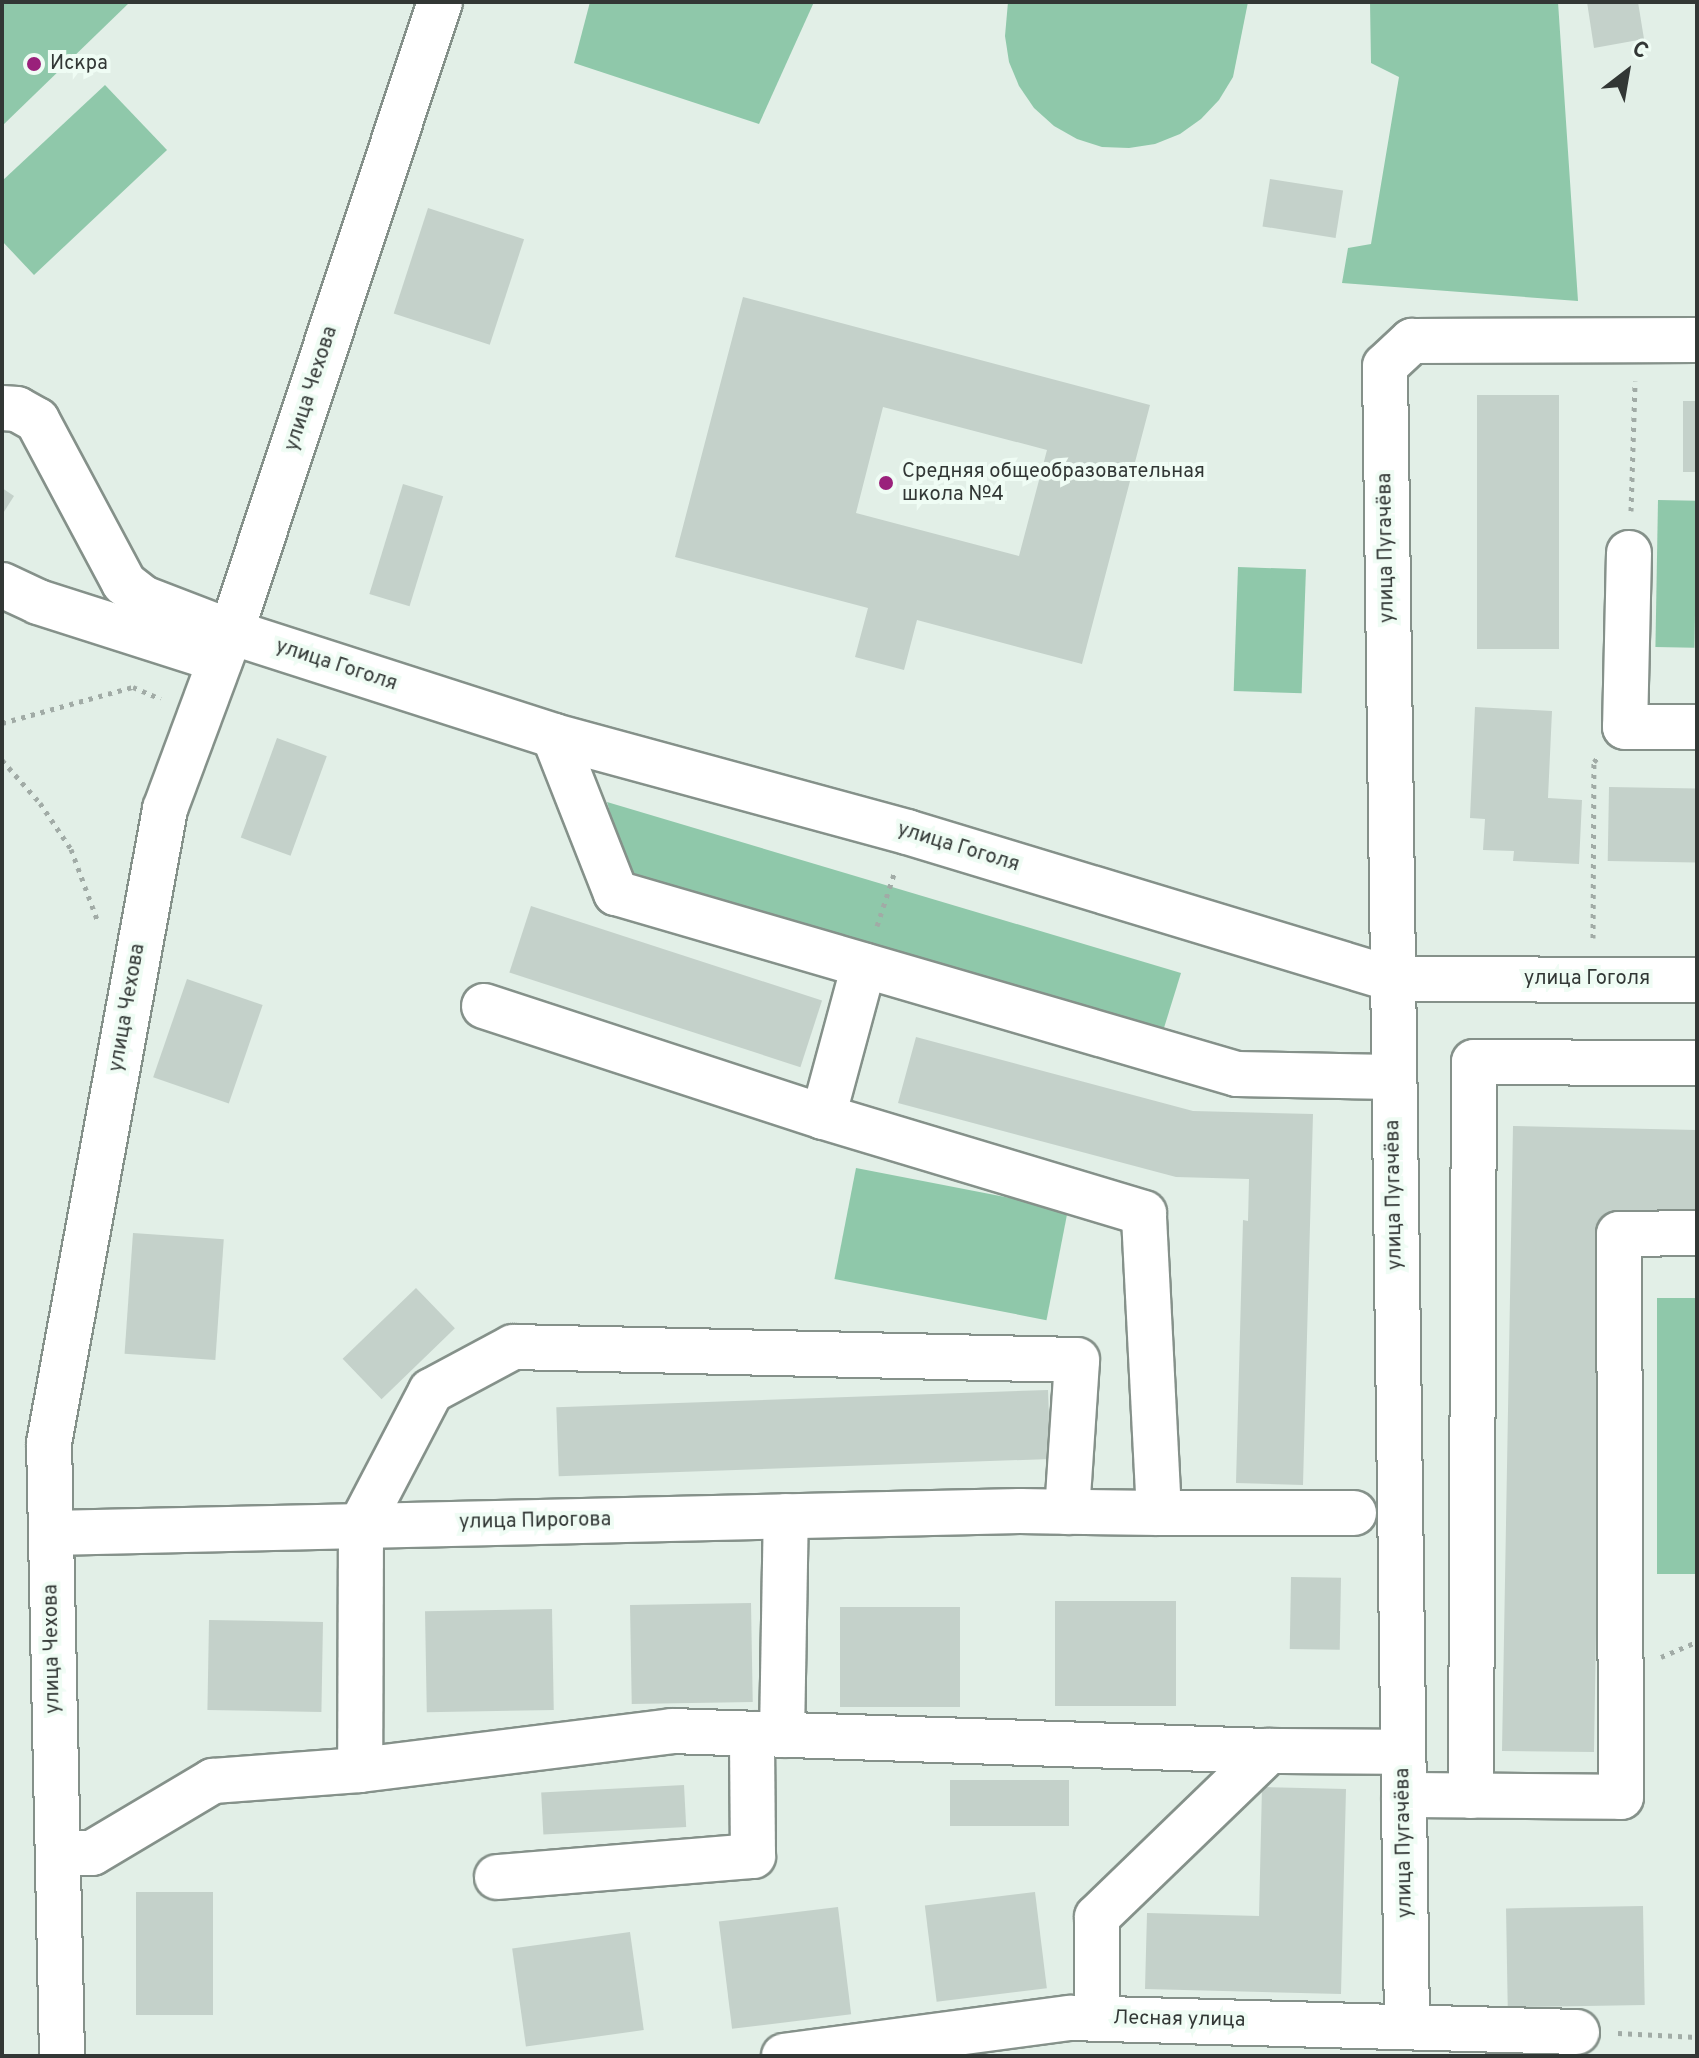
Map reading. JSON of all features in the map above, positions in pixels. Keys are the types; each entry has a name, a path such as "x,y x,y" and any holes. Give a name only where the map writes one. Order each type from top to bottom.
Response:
{"street":[{"name":"улица Чехова","path":"62,2056 49,1443 165,809 226,646 440,2"},
{"path":"1636,340 1697,340"},
{"name":"улица Пугачёва","path":"1407,2025 1385,366 1412,341 1636,340"},
{"path":"2,408 17,409 37,420 124,583 143,598 226,646"},
{"path":"1629,553 1625,727 1697,727"},
{"path":"2,585 38,602 226,646"},
{"name":"улица Гоголя","path":"226,646 907,832 1392,979 1697,980"},
{"path":"554,736 616,893 1237,1074 1393,1077"},
{"path":"823,1117 864,965"},
{"path":"484,1006 823,1117 1144,1213 1159,1513"},
{"path":"1471,1796 1474,1062 1697,1063"},
{"path":"1404,1795 1621,1797 1619,1234 1697,1233"},
{"path":"360,1770 361,1525 431,1391 513,1347 1077,1360 1067,1512"},
{"name":"улица Пирогова","path":"51,1533 1020,1511 1354,1513"},
{"path":"497,1877 753,1856 786,1516"},
{"path":"58,1853 92,1853 213,1781 360,1770 671,1731 1269,1751 1403,1752"},
{"path":"1097,2018 1097,1917 1269,1751"},
{"name":"Лесная улица","path":"784,2056 1070,2018 1577,2032"}],"path":[{"path":"1629,553 1636,340"},
{"path":"2,723 133,687 169,703"},
{"path":"1593,949 1594,762 1625,727"},
{"path":"2,760 40,803 71,849 90,892 101,934"},
{"path":"864,965 907,832"},
{"path":"1577,2032 1697,2037"}],"green space":[{"name":"Искра","path":"2,2 130,2 2,126"},
{"path":"590,2 814,2 759,124 574,63"},
{"path":"1008,2 1248,2 1233,77 1219,100 1201,119 1180,134 1155,144 1129,148 1102,147 1077,139 1054,126 1034,108 1019,86 1009,62 1005,36"},
{"path":"1370,2 1558,2 1578,301 1342,283 1348,248 1371,244 1399,77 1371,63"},
{"path":"105,85 167,150 34,275 2,241 2,181"},
{"path":"1658,500 1697,501 1694,648 1655,647"},
{"path":"1238,567 1306,569 1302,693 1234,691"},
{"path":"607,802 1181,973 1159,1044 627,871"},
{"path":"856,1168 1068,1209 1046,1320 834,1279"},
{"path":"1657,1298 1697,1298 1697,1574 1657,1574"}],"building":[{"path":"1587,2 1638,2 1644,39 1594,48"},
{"path":"1270,179 1343,191 1336,238 1262,226"},
{"path":"428,208 524,239 490,345 394,314"},
{"path":"743,297 1150,405 1082,664 917,620 904,670 855,657 868,608 675,557","holes":["883,407 1047,450 1019,556 856,513"]},
{"path":"1477,395 1559,395 1559,649 1477,649"},
{"path":"1683,401 1697,401 1697,472 1683,472"},
{"path":"403,484 443,496 410,606 369,594"},
{"path":"2,488 14,496 2,515"},
{"path":"1475,707 1552,711 1548,798 1582,800 1579,864 1513,861 1514,851 1483,850 1485,819 1470,818"},
{"path":"277,738 327,756 291,856 241,838"},
{"path":"1609,787 1697,789 1696,863 1608,861"},
{"path":"531,906 822,1001 800,1067 509,973"},
{"path":"187,979 263,1005 229,1103 153,1077"},
{"path":"916,1037 1193,1111 1313,1114 1303,1485 1236,1483 1243,1220 1248,1221 1249,1179 1176,1177 898,1103"},
{"path":"1513,1126 1697,1130 1697,1218 1603,1217 1594,1752 1502,1751"},
{"path":"133,1233 224,1239 215,1360 125,1354"},
{"path":"416,1288 455,1328 382,1399 343,1359"},
{"path":"1048,1390 1050,1459 559,1476 556,1407"},
{"path":"1291,1577 1341,1578 1340,1650 1290,1649"},
{"path":"1055,1601 1176,1601 1176,1706 1055,1706"},
{"path":"751,1603 753,1702 632,1704 630,1605"},
{"path":"840,1607 960,1607 960,1707 840,1707"},
{"path":"552,1609 554,1710 427,1712 425,1611"},
{"path":"209,1620 323,1622 321,1712 207,1710"},
{"path":"950,1780 1069,1780 1069,1826 950,1826"},
{"path":"684,1785 686,1827 543,1834 541,1792"},
{"path":"1262,1787 1346,1789 1341,1994 1145,1989 1147,1913 1259,1916"},
{"path":"136,1892 213,1892 213,2015 136,2015"},
{"path":"1035,1892 1047,1988 937,2002 925,1906"},
{"path":"1643,1906 1645,2005 1508,2007 1506,1908"},
{"path":"838,1907 851,2014 732,2029 719,1922"},
{"path":"630,1932 644,2030 526,2047 512,1949"}],"place":[{"name":"Искра","path":"34,64"},
{"name":"Средняя общеобразовательная школа №4","path":"886,483"}]}
